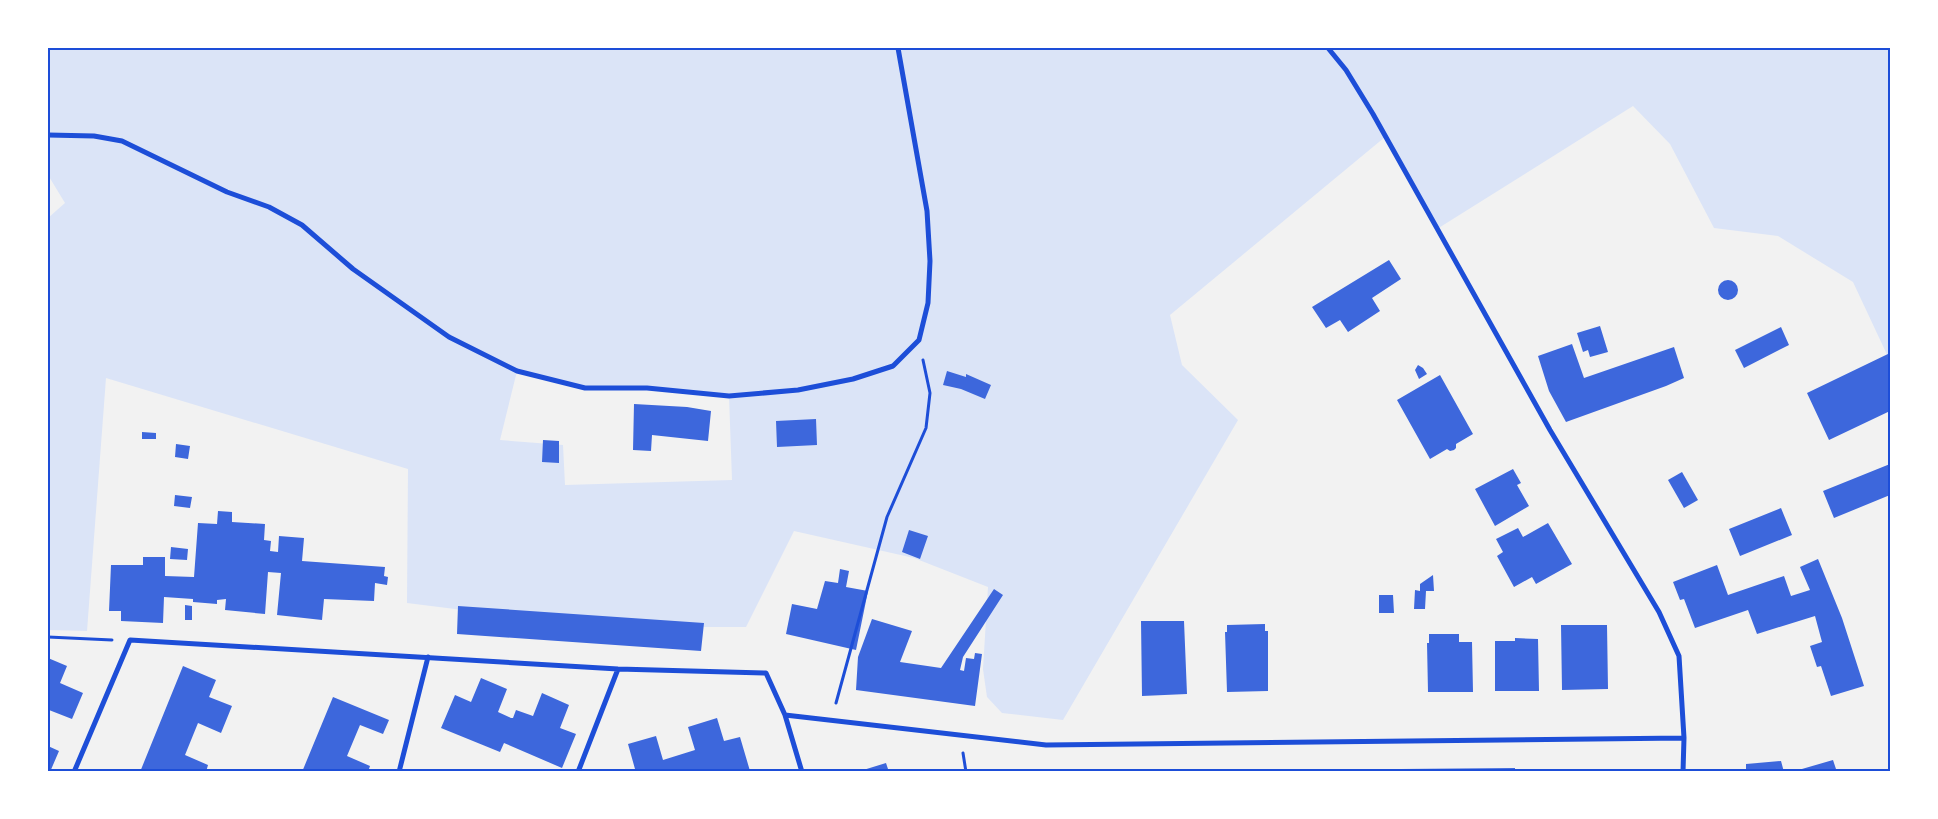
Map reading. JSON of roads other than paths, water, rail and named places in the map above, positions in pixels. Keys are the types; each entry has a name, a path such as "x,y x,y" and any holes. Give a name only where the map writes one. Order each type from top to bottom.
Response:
{"street":[{"path":"48,134 94,136 122,142 227,192 269,207 302,225 353,269 450,337 517,370 585,388 647,388 729,396 798,390 852,378 893,366 919,340 928,303 930,261 927,211 898,48"},
{"path":"1328,48 1346,70 1373,114 1550,430 1659,612 1679,656 1684,738 1683,772"},
{"path":"74,772 130,640 618,669 766,673 784,715 802,772"},
{"path":"398,772 428,657"},
{"path":"578,772 618,669"},
{"path":"784,715 1046,745 1684,738"}]}
